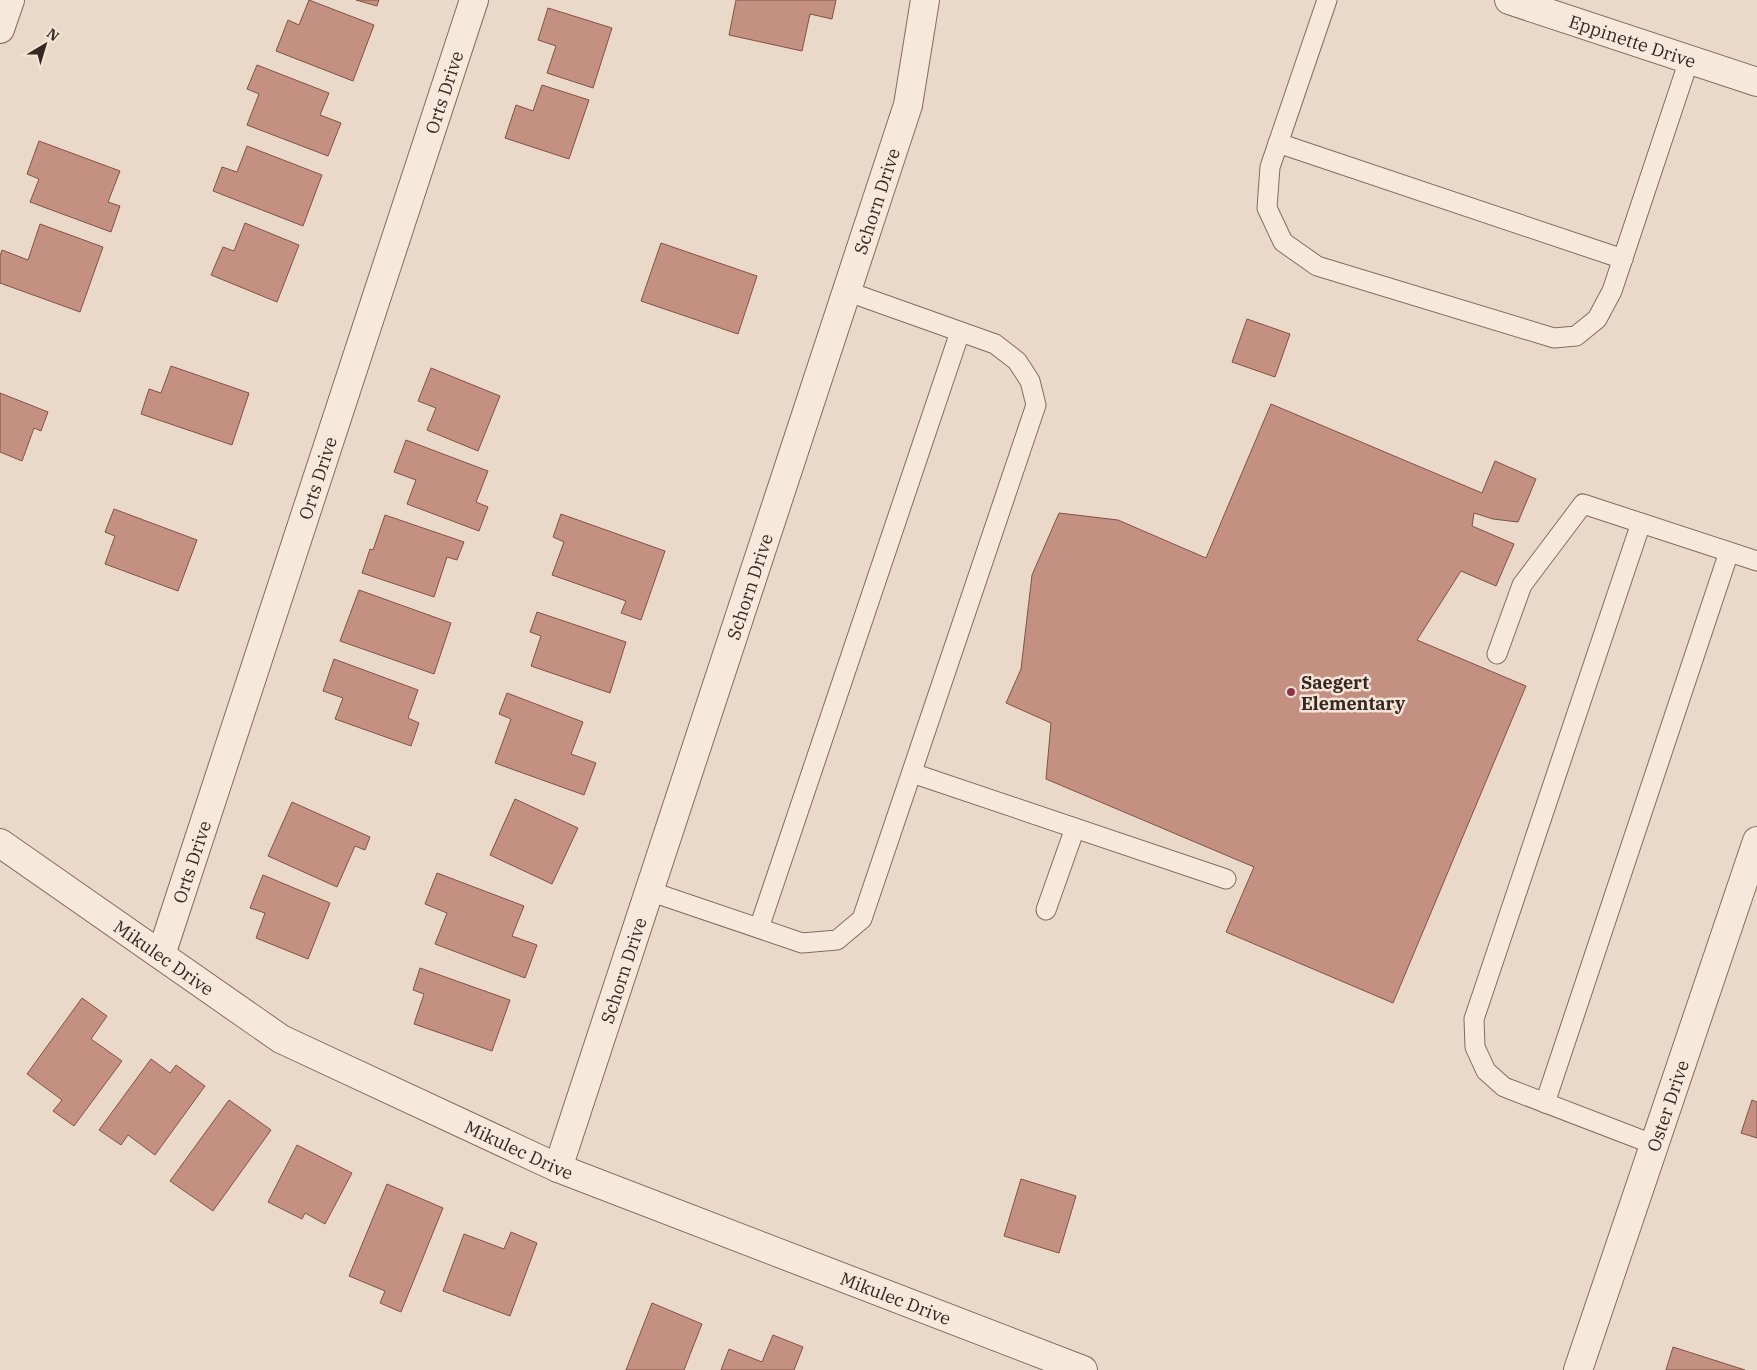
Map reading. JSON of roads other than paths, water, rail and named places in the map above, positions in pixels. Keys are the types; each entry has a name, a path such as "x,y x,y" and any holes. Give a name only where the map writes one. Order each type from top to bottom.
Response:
{"street":[{"path":"0,29 10,0"},
{"name":"Orts Drive","path":"161,955 474,0"},
{"name":"Schorn Drive","path":"558,1168 908,105 926,0"},
{"name":"Eppinette Drive","path":"1508,0 1757,82"},
{"name":"Oster Drive","path":"1578,1370 1757,841"},
{"name":"Mikulec Drive","path":"1,845 281,1039 558,1168 1083,1370"}],"lane":[{"path":"1327,0 1270,167 1267,208 1283,242 1318,266 1554,338 1576,336 1597,319 1612,290 1689,60"},
{"path":"1278,143 1623,259"},
{"path":"649,891 802,943 837,940 862,919 1036,405 1030,381 1016,361 995,344 846,291"},
{"path":"759,928 960,332"},
{"path":"1497,654 1522,585 1583,504 1757,561"},
{"path":"1641,523 1474,1019 1475,1047 1486,1071 1504,1087 1654,1145"},
{"path":"1546,1103 1729,552"},
{"path":"912,773 1226,879"},
{"path":"1046,910 1075,828"}],"place":[{"name":"Saegert Elementary","path":"1291,692"}]}
